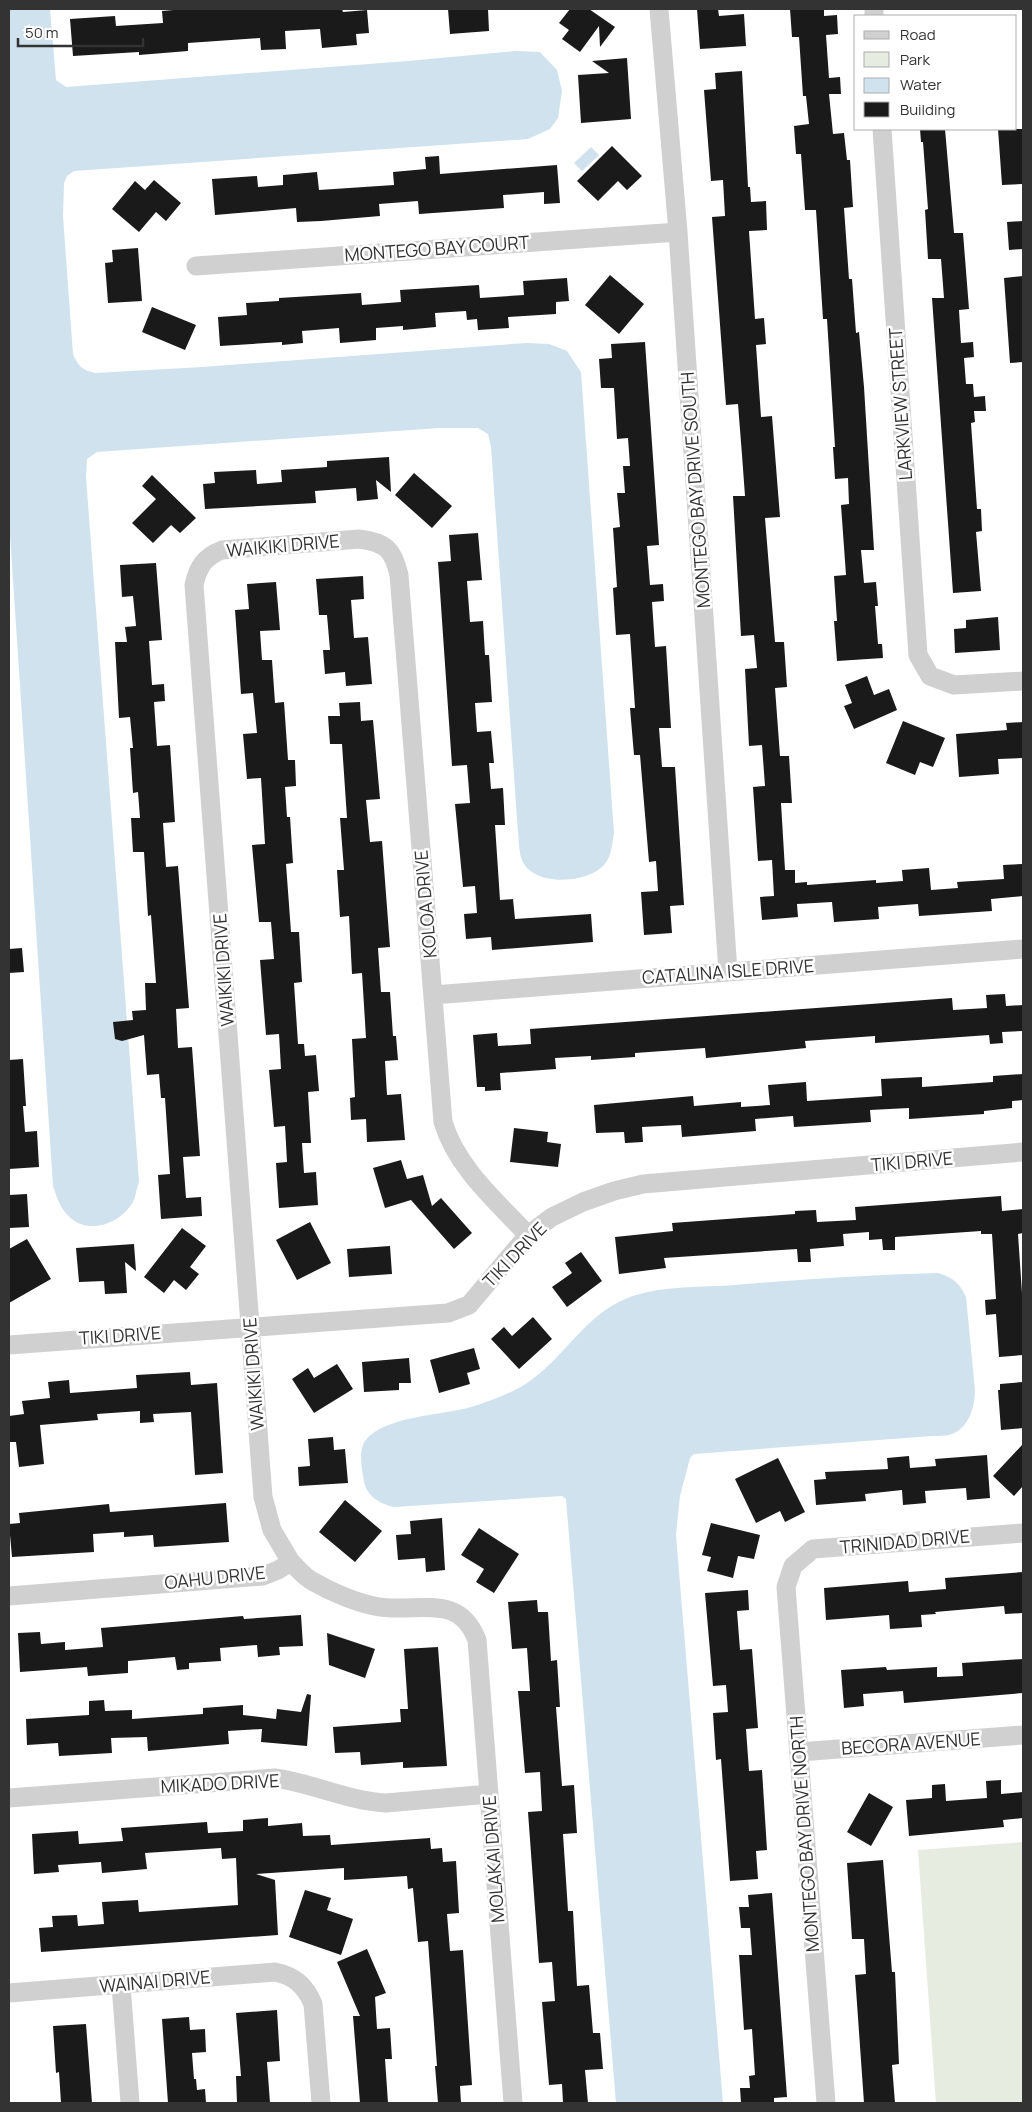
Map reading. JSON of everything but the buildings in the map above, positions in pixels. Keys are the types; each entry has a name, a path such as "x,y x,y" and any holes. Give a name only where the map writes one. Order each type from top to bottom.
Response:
{"street":[{"name":"MONTEGO BAY DRIVE SOUTH","path":"659,9 678,232 728,972"},
{"name":"LARKVIEW STREET","path":"882,130 918,654 930,676 954,685 1023,681"},
{"name":"MONTEGO BAY COURT","path":"196,266 678,232"},
{"name":"WAIKIKI DRIVE","path":"291,1562 272,1530 263,1497 194,586 201,564 210,555 222,550 359,539 373,540 386,546"},
{"name":"KOLOA DRIVE","path":"386,546 396,560 399,575 443,1122 449,1142 464,1166 528,1235"},
{"name":"CATALINA ISLE DRIVE","path":"433,996 1023,949"},
{"name":"TIKI DRIVE","path":"9,1345 448,1313 468,1305 528,1235 552,1217 583,1202 614,1191 643,1184 1023,1152"},
{"name":"TRINIDAD DRIVE","path":"793,1566 813,1549 1023,1533"},
{"name":"OAHU DRIVE","path":"9,1596 263,1576 291,1562"},
{"name":"MOLAKAI DRIVE","path":"291,1562 312,1582 374,1606 452,1610 472,1627 476,1640 513,2103"},
{"name":"MONTEGO BAY DRIVE NORTH","path":"793,1566 786,1588 826,2103"},
{"name":"BECORA AVENUE","path":"799,1752 1023,1735"},
{"name":"MIKADO DRIVE","path":"9,1798 275,1778 296,1781 370,1802 386,1803 489,1794"},
{"name":"WAINAI DRIVE","path":"9,1988 121,1985 275,1972 288,1975 300,1982 308,1991 313,2004 321,2103"},
{"path":"121,1985 130,2103"}],"green space":[{"path":"1023,1842 1023,2103 936,2103 918,1850"}],"water":[{"path":"9,9 50,9 56,80 66,87 515,51 540,52 557,70 562,91 558,118 550,129 528,139 74,171 67,176 64,183 63,216 73,354 81,367 91,372 202,367 526,343 549,344 567,351 581,372 614,833 609,858 604,865 586,876 561,880 537,875 528,869 521,857 491,447 488,434 478,428 439,428 97,452 87,459 86,477 139,1181 134,1200 129,1208 115,1220 98,1226 80,1224 68,1216 60,1204 53,1186 9,519"},
{"path":"591,147 599,155 582,171 574,163"},
{"path":"938,1273 955,1281 966,1297 975,1396 970,1416 958,1431 942,1436 694,1454 690,1458 680,1496 676,1535 723,2103 616,2103 566,1499 562,1496 389,1506 375,1499 366,1487 361,1461 363,1445 374,1433 385,1426 399,1421 471,1407 498,1398 519,1388 555,1360 594,1319 610,1307 627,1298 658,1290 680,1288"}]}
